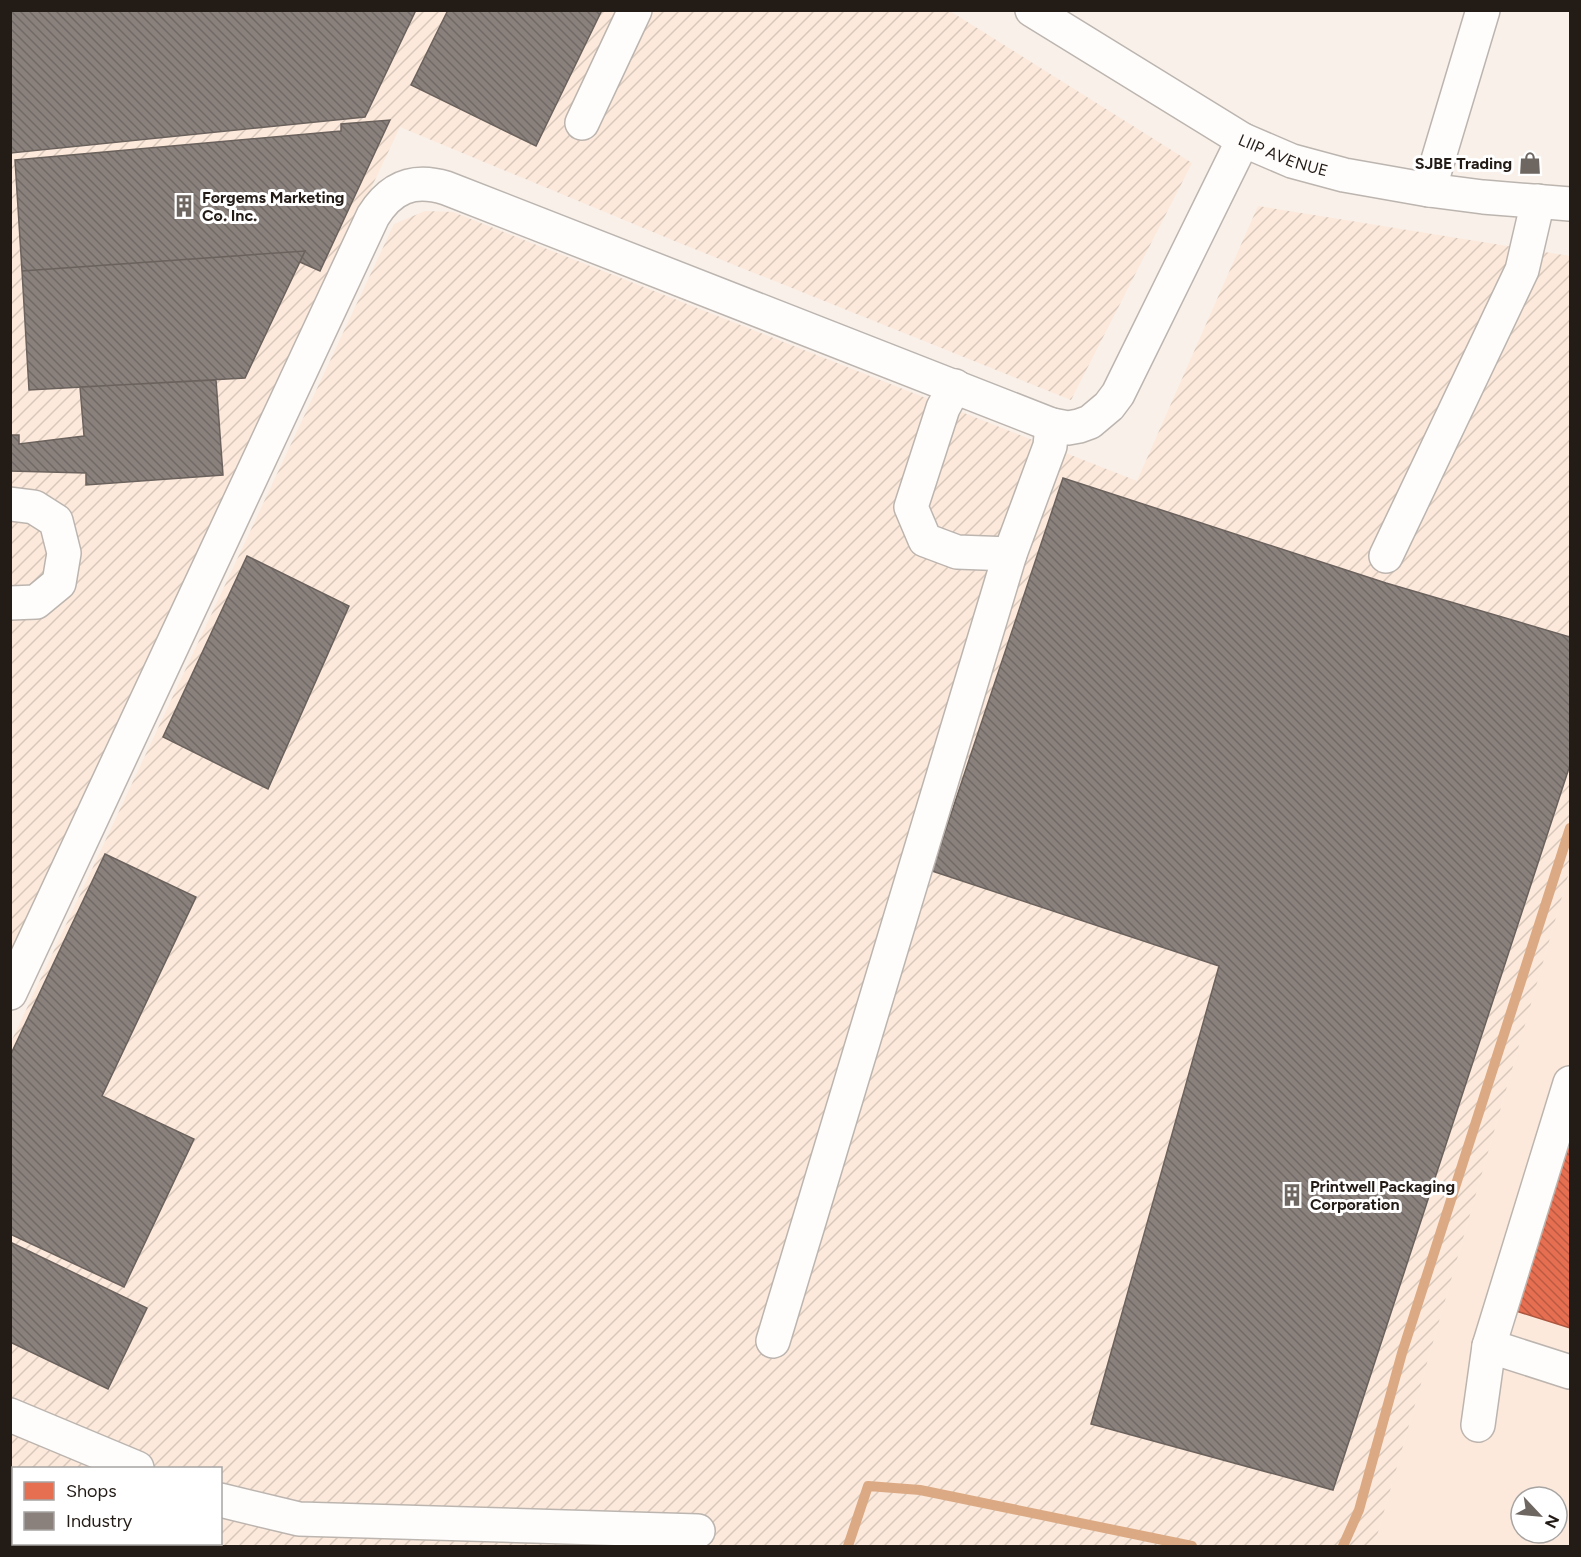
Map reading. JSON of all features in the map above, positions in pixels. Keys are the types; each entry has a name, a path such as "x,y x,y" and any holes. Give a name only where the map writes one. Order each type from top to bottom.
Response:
{"street":[{"path":"582,123 635,10"},
{"name":"LIIP AVENUE","path":"1032,10 1060,20 1243,140 1270,153 1317,169 1429,190 1570,204"},
{"path":"1429,190 1483,10"},
{"path":"10,993 373,216 384,199 399,189 416,184 446,188 1052,425 1068,428 1090,422 1109,406 1118,394 1243,140"},
{"path":"1386,556 1522,270 1538,201"},
{"path":"955,386 943,408 911,507 925,540 957,552 1010,554"},
{"path":"774,1341 1010,554 1050,446 1052,425"},
{"path":"10,504 34,507 56,520 64,553 59,583 36,602 10,603"},
{"path":"1478,1425 1489,1346 1570,1083"},
{"path":"1489,1346 1570,1372"},
{"path":"10,1415 135,1467"},
{"path":"222,1500 299,1519 698,1531"}],"shaded area":[{"path":"11,11 950,11 1192,163 1071,400 677,242 400,127 11,951"},
{"path":"1258,206 1570,256 1570,869 1374,1546 11,1546 11,1042 394,224 425,211 453,212 1137,481"},
{"path":"1570,869 1570,1546 1374,1546"}],"building: Shops":[{"path":"1570,1140 1570,1328 1516,1311"}],"building: Industry":[{"path":"10,10 416,10 365,117 11,153"},
{"path":"448,10 602,10 536,146 411,85"},
{"name":"Forgems Marketing Co. Inc.","path":"390,120 320,271 300,262 305,251 22,271 15,160 341,131 341,124"},
{"path":"305,251 245,378 29,390 22,271"},
{"path":"216,380 223,475 86,485 86,473 10,471 10,435 19,435 19,444 84,436 80,387"},
{"name":"Printwell Packaging Corporation","path":"1063,478 1386,583 1570,637 1570,765 1333,1490 1091,1424 1219,966 932,871"},
{"path":"247,556 349,606 268,789 163,737"},
{"path":"105,854 196,897 102,1096 194,1139 124,1287 10,1234 10,1056"},
{"path":"10,1242 147,1308 108,1389 10,1342"}],"waterway":[{"path":"1343,1546 1359,1510 1402,1353 1570,828"},
{"path":"848,1546 868,1486 920,1490 1192,1546"}],"place":[{"name":"SJBE Trading","path":"1530,163"},
{"name":"Forgems Marketing Co. Inc.","path":"184,206"},
{"name":"Printwell Packaging Corporation","path":"1292,1195"}]}
